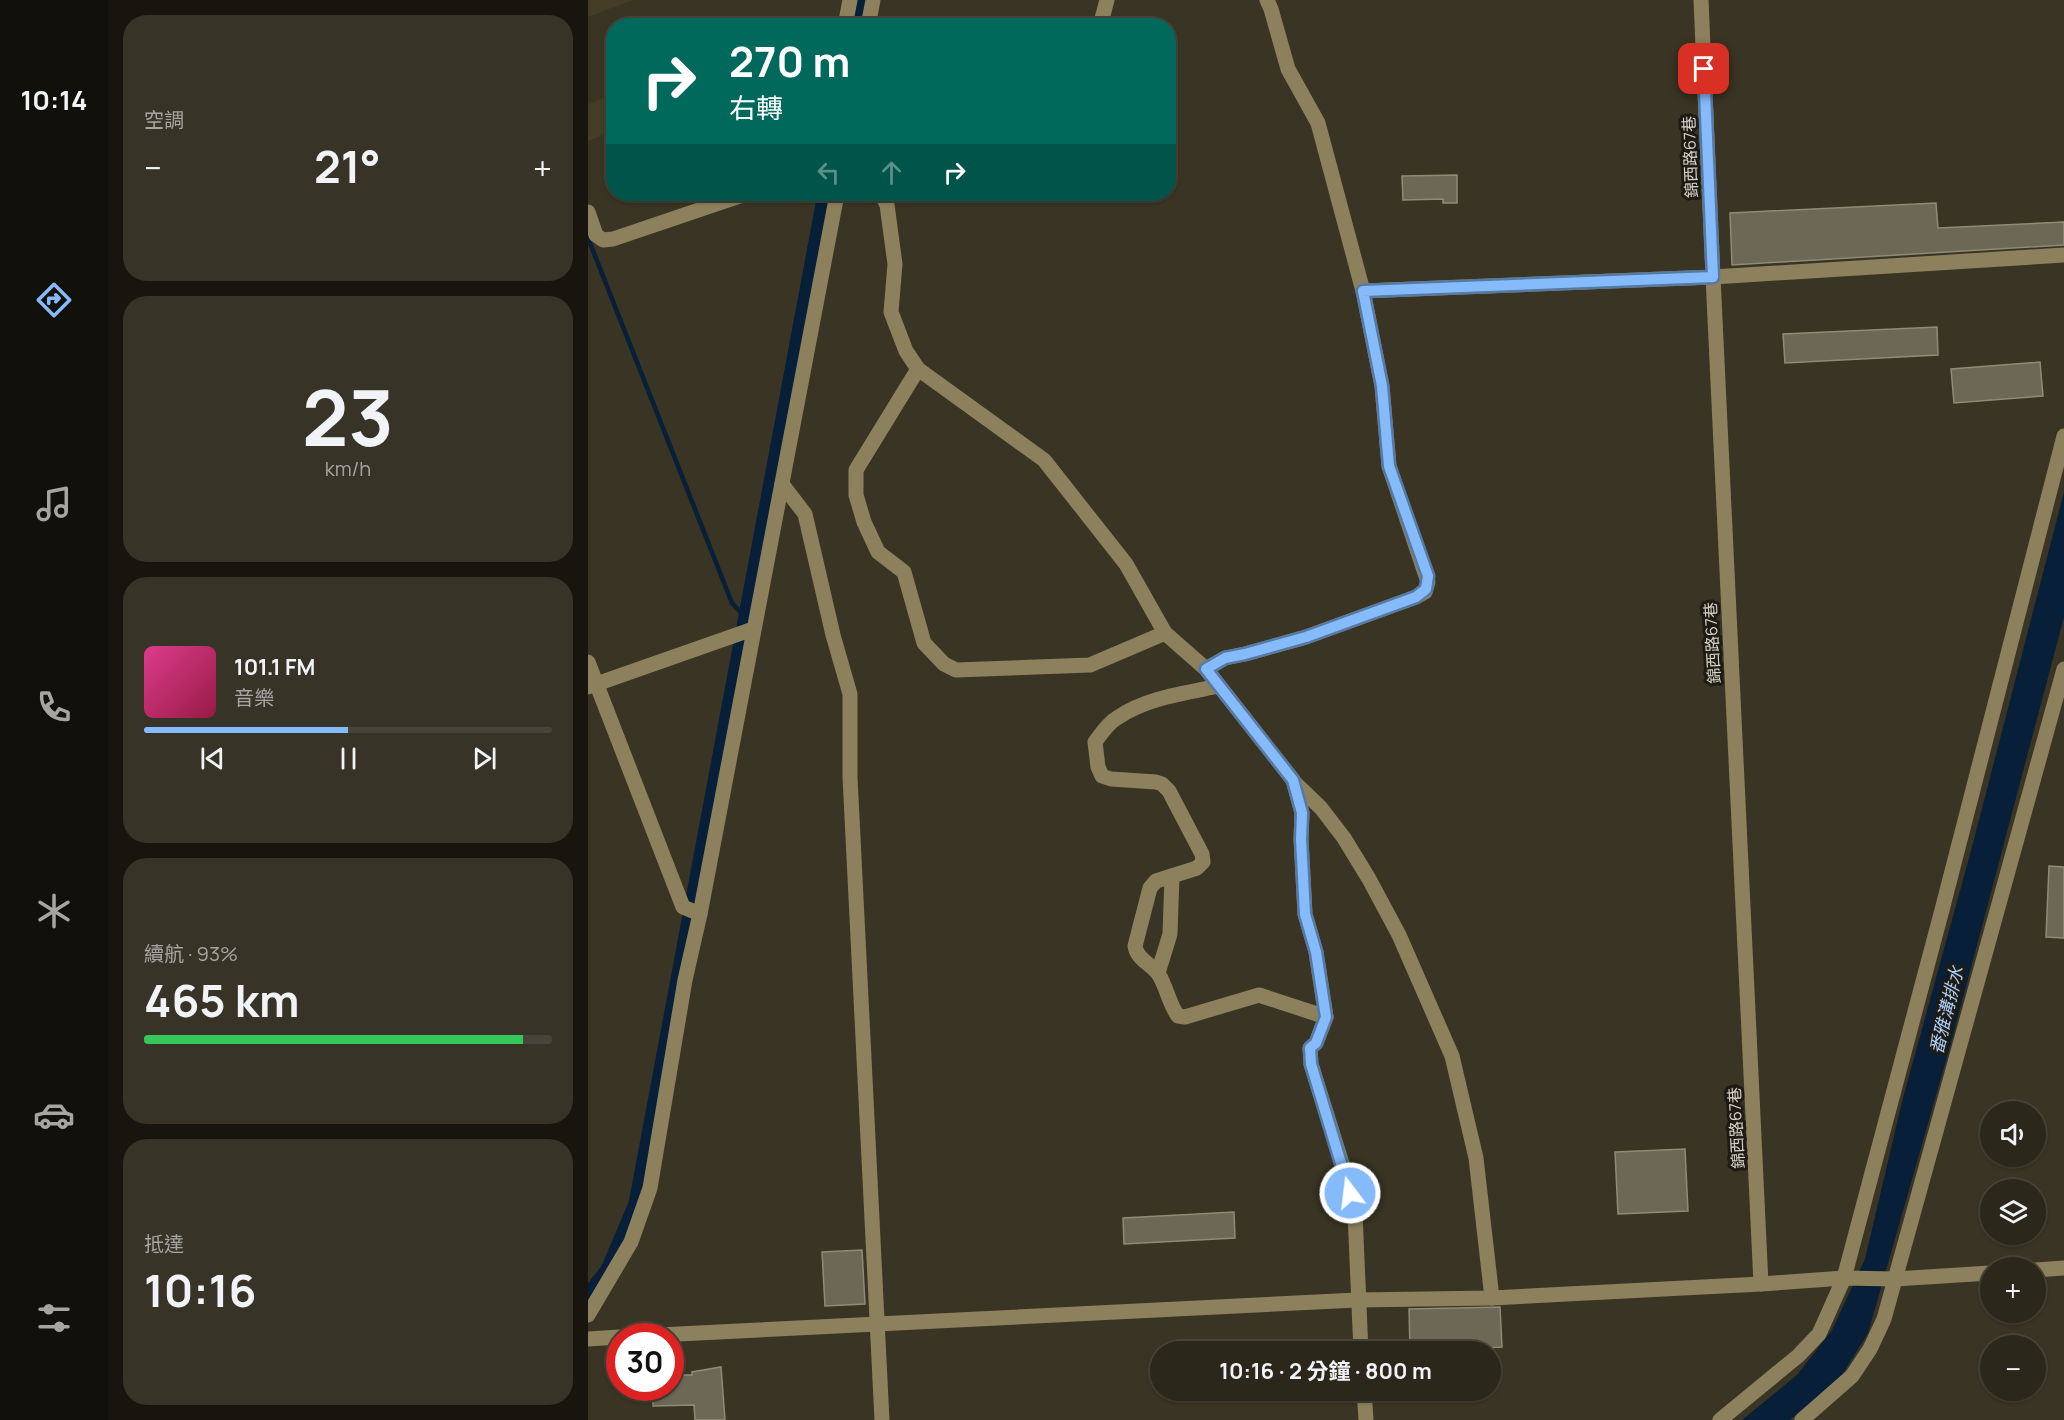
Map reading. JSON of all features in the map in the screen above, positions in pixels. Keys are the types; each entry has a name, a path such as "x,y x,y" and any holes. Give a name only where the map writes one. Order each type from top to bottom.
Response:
{"street":[{"path":"847,18 850,0"},
{"path":"870,18 873,0"},
{"path":"1102,18 1107,0"},
{"path":"1206,669 1225,658 1306,637 1416,597 1426,589 1428,576 1389,466 1382,386 1363,291 1318,123 1287,69 1267,0"},
{"name":"錦西路67巷","path":"1701,0 1761,1284"},
{"path":"588,212 596,235 603,240 613,239 725,201"},
{"path":"588,1315 632,1242 650,1188 685,980 700,914 836,201"},
{"path":"885,201 895,264 891,312 906,351 918,369 1044,460 1126,564 1165,633 1206,669 1293,780 1321,807 1369,879 1399,935 1452,1056 1476,1158 1492,1298"},
{"path":"1363,291 1713,277 2064,255"},
{"path":"918,369 856,470 856,495 864,522 878,552 904,572 924,644 944,664 956,670 1090,665 1165,633"},
{"path":"1720,1420 1798,1356 1819,1334 1844,1278 2064,436"},
{"path":"782,484 805,513 833,635 850,694 850,777 882,1420"},
{"path":"592,686 753,629"},
{"path":"588,662 592,686 683,907 700,914"},
{"path":"1802,1420 1852,1376 1870,1349 1884,1319 2064,669"},
{"path":"1219,686 1167,697 1139,706 1115,718 1095,742 1098,766 1102,776 1112,779 1156,782 1169,791 1202,854 1203,862 1197,868 1156,881 1150,888 1135,946 1136,955 1158,973 1173,1010 1178,1016 1185,1017 1259,995 1326,1017"},
{"path":"1293,780 1302,813 1305,914 1316,952 1326,1017 1316,1043 1310,1048 1311,1064 1355,1213 1360,1341"},
{"path":"1158,973 1170,934 1172,876"},
{"path":"2046,1269 2064,1268"},
{"path":"684,1334 1357,1300 1492,1298 1844,1278 1895,1279 1980,1274"},
{"path":"588,1339 606,1338"},
{"path":"1365,1401 1366,1420"}],"shaded area":[{"path":"588,0 633,0 588,17"},
{"path":"606,97 606,134 588,141 588,104"}],"water":[{"name":"番雅溝排水","path":"2064,492 2064,617 1951,1043 1868,1333 1842,1375 1790,1420 1742,1420 1797,1375 1832,1330 1865,1259 1902,1102 1972,847"}],"building":[{"path":"1457,175 1457,203 1443,203 1443,199 1403,200 1402,176"},
{"path":"1936,203 1938,228 2064,222 2064,245 1732,265 1730,213"},
{"path":"1937,327 1938,355 1785,363 1783,334"},
{"path":"2040,362 2043,396 1954,403 1951,369"},
{"path":"2049,866 2064,867 2064,938 2046,937"},
{"path":"1685,1149 1688,1211 1618,1214 1615,1152"},
{"path":"1234,1212 1235,1238 1124,1244 1123,1218"},
{"path":"862,1250 865,1304 825,1306 822,1252"},
{"path":"1500,1307 1502,1347 1501,1341 1410,1341 1409,1309"},
{"path":"721,1367 725,1420 695,1420 694,1405 653,1406 653,1401 684,1401 684,1375 692,1375 692,1372"}],"waterway":[{"path":"858,18 861,0"},
{"path":"588,1295 608,1270 636,1204 824,201"},
{"path":"588,238 732,603 746,618"}],"route":[{"path":"1350,1193 1311,1064 1310,1048 1316,1043 1326,1017 1316,952 1305,914 1302,813 1293,780 1206,669 1225,658 1306,637 1425,592 1428,576 1389,466 1382,386 1363,291 1713,277 1704,69"}]}
